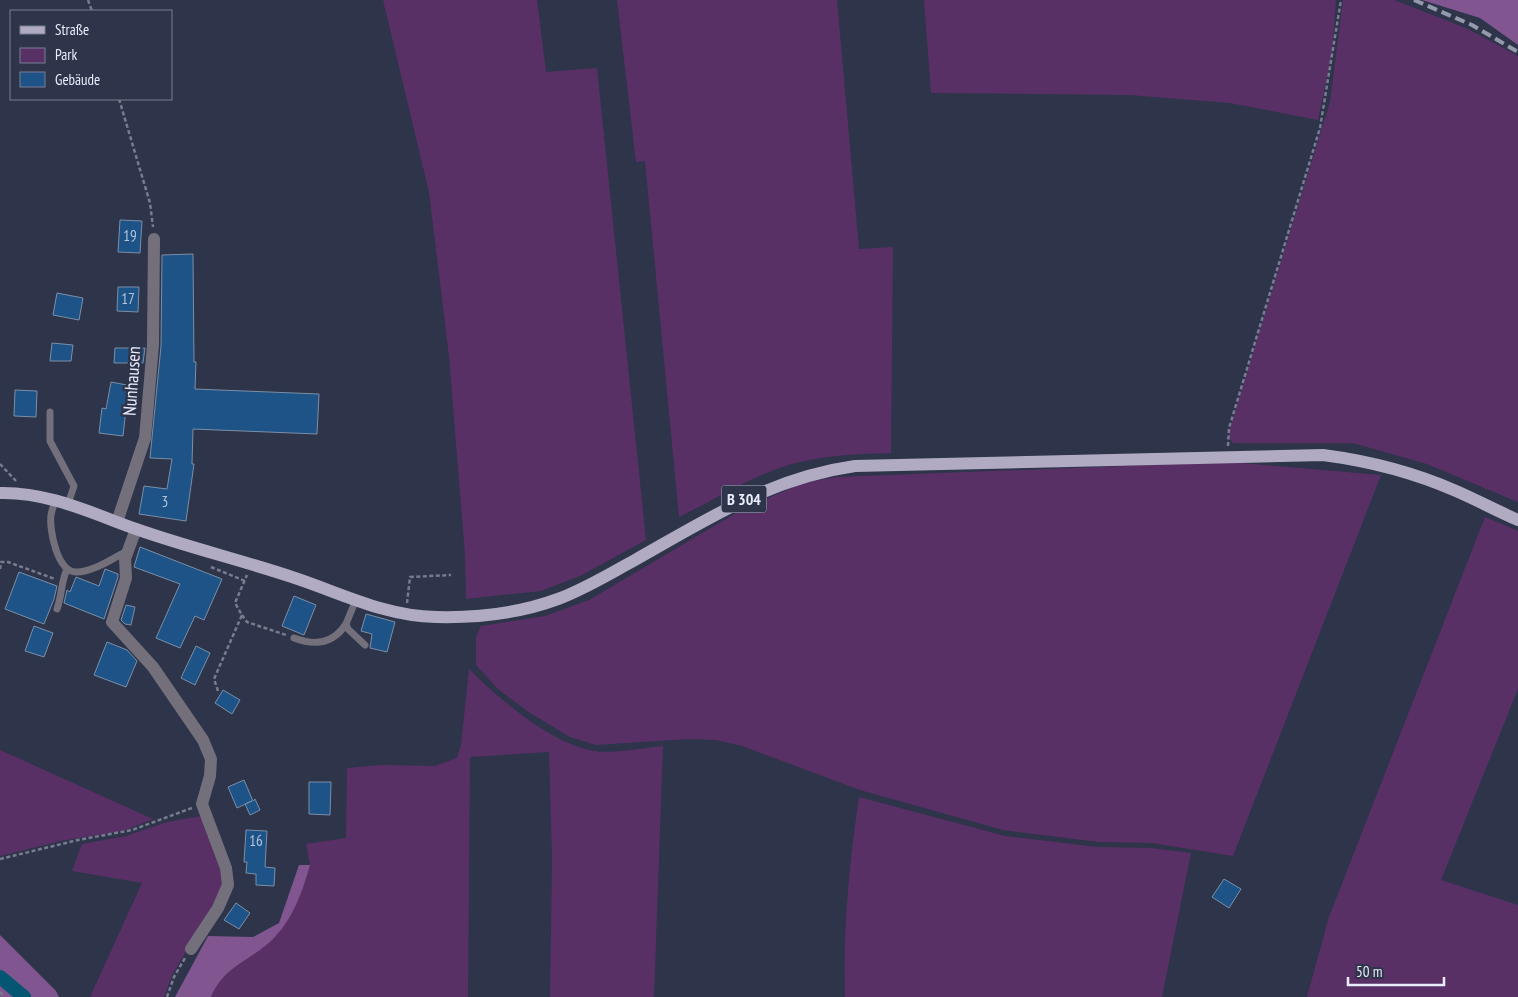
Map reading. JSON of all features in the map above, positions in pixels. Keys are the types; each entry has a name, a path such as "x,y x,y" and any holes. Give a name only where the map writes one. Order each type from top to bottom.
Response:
{"main road":[{"name":"B 304","path":"0,493 30,494 56,500 136,529 296,578 355,602 405,615 459,617 501,613 534,607 557,599 602,578 738,502 784,482 829,470 881,464 1323,455 1378,464 1455,490 1518,520"}],"street":[{"name":"Nunhausen","path":"117,522 146,438 153,345 154,239"},
{"path":"136,529 124,559 126,578 112,622 153,667 203,740 212,767 202,804 226,868 228,885 218,908 191,949"}],"lane":[{"path":"50,412 50,441 74,486 68,504"},
{"path":"56,500 51,515 52,530 59,559 67,570 75,572 84,571 127,551"},
{"path":"57,609 62,594 62,580 67,570"},
{"path":"294,638 313,643 324,642 337,635 346,624 355,602"},
{"path":"346,624 348,630 365,645"}],"path":[{"path":"1228,456 1229,428 1320,128 1341,0"},
{"path":"119,100 150,203 154,239"},
{"path":"0,569 1,562 8,562 62,580"},
{"path":"251,564 236,603 242,615 247,622 294,638"},
{"path":"405,615 410,577 451,575"},
{"path":"218,691 214,679 242,615"},
{"path":"0,860 70,842 132,830 202,804"},
{"path":"167,997 174,977 191,949"},
{"path":"0,992 5,997"}],"green space":[{"path":"383,0 537,0 546,72 597,68 646,540 580,576 541,591 466,599 465,555 449,356 429,192"},
{"path":"617,0 837,0 859,249 893,247 891,453 834,456 784,466 738,486 679,517 645,161 636,162"},
{"path":"924,0 1336,0 1332,54 1318,120 1230,103 1130,95 931,93"},
{"path":"1343,0 1394,0 1466,28 1518,56 1518,502 1427,464 1353,443 1233,443 1229,438 1230,428 1330,102"},
{"path":"1229,462 1381,475 1233,856 1152,843 1099,842 1003,830 860,790 742,746 716,740 688,739 596,745 570,737 527,711 498,689 476,665 476,637 481,626 545,616 589,600 743,509 803,483 836,477"},
{"path":"1485,517 1518,531 1518,689 1441,880 1518,905 1518,997 1307,997 1329,917"},
{"path":"469,669 527,719 543,730 578,747 609,752 663,746 654,997 550,997 552,858 549,752 470,757 468,997 211,997 216,985 237,964 271,940 310,865 306,844 346,838 347,768 382,765 435,766 457,758 461,745"},
{"path":"0,750 153,819 123,831 61,841 0,856"},
{"path":"859,797 1005,836 1097,847 1151,848 1191,853 1162,997 845,997 845,946 848,897"},
{"path":"201,816 223,875 224,887 172,975 164,997 90,997 142,883 72,871 82,844 126,836 167,822"}],"shaded area":[{"path":"1422,0 1518,0 1518,45 1480,18"},
{"path":"299,865 310,865 304,886 286,923 272,940 230,971 216,987 211,997 175,997 208,936 253,937 279,923"},
{"path":"0,935 56,991 59,997 0,997"}],"building":[{"path":"120,220 142,221 140,253 118,252"},
{"path":"193,254 195,389 319,394 317,434 193,429 192,464 194,464 186,521 139,514 144,486 167,489 172,459 150,458 161,346 162,255"},
{"path":"118,287 139,287 138,312 117,311"},
{"path":"57,293 83,298 79,320 53,315"},
{"path":"52,343 73,345 71,361 50,361"},
{"path":"115,348 145,348 143,363 114,363"},
{"path":"111,382 132,386 129,400 127,400 123,436 99,433 102,408 106,409"},
{"path":"15,390 37,391 36,417 14,416"},
{"path":"140,547 222,579 204,620 195,616 180,648 156,638 180,584 134,567"},
{"path":"105,569 118,574 118,577 104,619 64,603 67,590 70,592 76,577 99,586"},
{"path":"19,572 57,586 44,624 5,609"},
{"path":"294,596 316,605 304,635 282,626"},
{"path":"126,605 135,607 131,625 125,624 121,620"},
{"path":"366,614 395,622 387,652 370,648 372,634 361,631"},
{"path":"34,626 53,633 44,657 25,651"},
{"path":"107,642 127,650 137,661 126,687 94,675"},
{"path":"196,646 210,653 195,685 181,678"},
{"path":"223,690 240,700 232,714 215,703"},
{"path":"244,780 253,801 255,799 260,810 250,815 245,804 237,808 228,787"},
{"path":"309,782 331,782 330,815 309,814"},
{"path":"246,830 267,831 265,867 275,868 274,886 256,885 256,874 246,873 247,862 244,862"},
{"path":"1224,879 1241,889 1229,908 1212,897"},
{"path":"236,903 250,913 239,929 224,920"}],"waterway":[{"path":"0,977 24,997"}],"railway":[{"path":"1414,0 1472,25 1518,52"}]}
